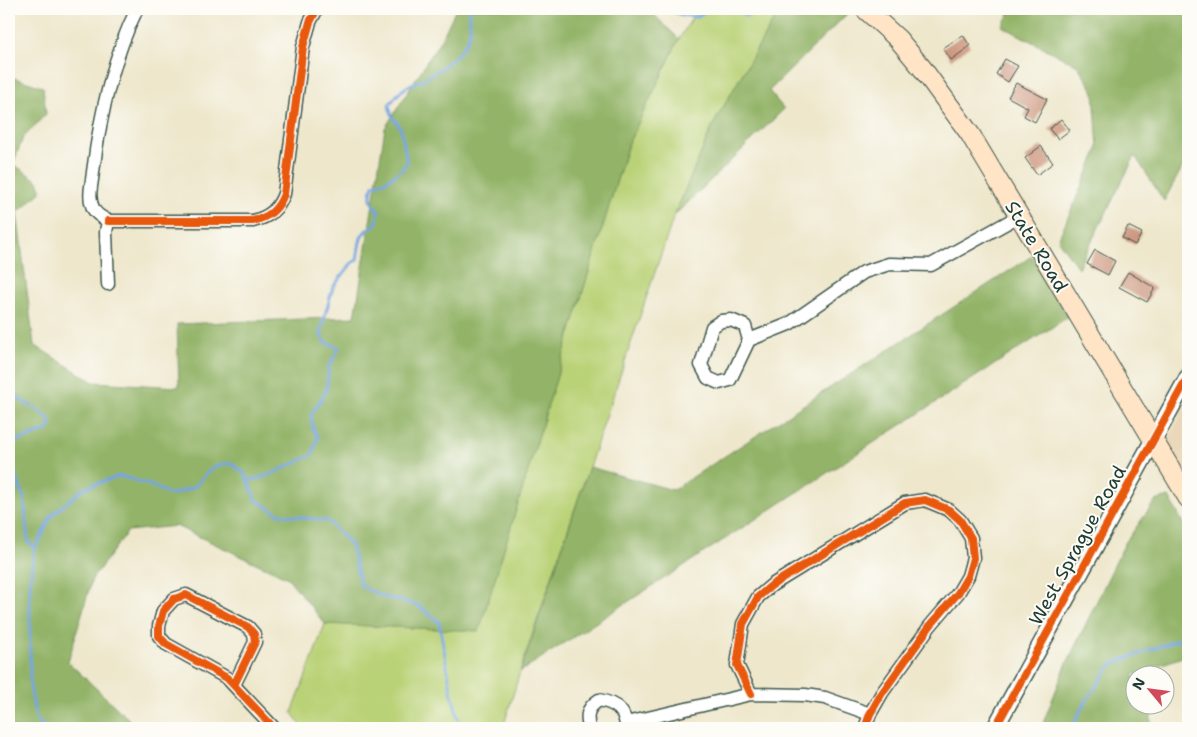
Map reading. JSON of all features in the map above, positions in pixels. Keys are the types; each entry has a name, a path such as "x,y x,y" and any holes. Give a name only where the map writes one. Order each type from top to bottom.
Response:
{"main road":[{"name":"State Road","path":"865,9 898,39 946,98 972,137 1188,498"}],"street":[{"path":"137,9 110,80 97,139 90,197 93,209 108,222 253,221 265,218 274,212 281,203 284,194 306,34 317,9"},
{"path":"749,340 745,326 731,320 721,320 712,327 701,365 708,378 718,383 730,380 749,340 789,324 864,272 889,264 931,265 1019,216"},
{"path":"108,222 106,232 108,284"},
{"name":"West Sprague Road","path":"996,728 1188,377"},
{"path":"750,694 737,665 743,624 758,597 772,585 905,503 925,500 949,510 960,520 971,538 973,558 968,576 958,593 930,626 882,693 870,714 865,728"},
{"path":"234,685 255,642 254,634 248,627 186,595 174,599 164,611 159,626 159,636 166,644 227,678 274,728"},
{"path":"589,728 587,718 591,706 599,700 611,702 619,709 626,720 626,726 750,694 805,695 824,698 870,714"}],"shaded area":[{"path":"1188,400 1188,483 1169,452 1167,442"}],"green space":[{"path":"456,9 648,9 679,39 628,144 479,631 325,624 288,578 176,526 128,531 92,579 68,662 138,728 9,728 9,79 11,77 43,87 46,114 23,138 13,164 38,181 42,191 17,213 34,345 93,382 179,387 177,324 355,317 385,128 443,36"},
{"path":"698,9 780,9 713,125 674,216 523,662 503,728 303,728 292,713 325,624 479,630 628,144 679,39"},
{"path":"780,9 852,9 769,91 784,109 674,216 713,125"},
{"path":"1012,9 1188,9 1188,157 1164,201 1135,156 1078,268 1058,240 1098,149 1094,92 1078,66 1002,26"},
{"path":"1032,256 1068,317 521,671 589,467 673,490"},
{"path":"1169,497 1188,533 1188,655 1162,664 1124,664 1124,714 1151,714 1151,728 1041,728 1066,665 1125,543 1155,501"}],"building":[{"path":"963,35 970,46 951,60 943,48"},
{"path":"1005,59 1018,66 1008,82 996,74"},
{"path":"1016,83 1047,99 1035,122 1024,116 1028,108 1008,97"},
{"path":"1061,119 1070,130 1058,139 1049,129"},
{"path":"1041,146 1053,163 1037,175 1025,158"},
{"path":"1128,226 1142,233 1135,245 1122,238"},
{"path":"1095,250 1115,261 1108,275 1087,264"},
{"path":"1128,272 1155,288 1147,302 1119,287"}],"waterway":[{"path":"248,481 269,475 312,455 318,437 313,429 311,415 326,391 329,367 339,348 325,342 320,333 333,287 352,263 357,260 363,235 370,227 376,224 379,212 371,200 373,185 392,177 407,162 401,129 391,114 389,105 407,87 421,81 443,67 457,55 467,41 470,32 469,9"},
{"path":"665,9 682,15 697,17 709,9"},
{"path":"737,9 746,16 752,14 757,9"},
{"path":"9,371 11,385 16,396 43,413 51,423 48,430 9,444"},
{"path":"9,455 24,498 28,541 35,548"},
{"path":"45,728 36,719 30,685 30,581 34,551 52,515 84,488 120,476 150,485 171,495 194,487 213,467 231,463 245,474 256,500 279,514 328,521 351,545 361,586 384,597 418,605 439,622 452,695 461,728"},
{"path":"1071,728 1086,701 1112,664 1188,636"}],"cycle path":[{"path":"108,221 253,221 268,215 276,209 284,194 303,47 310,22 317,9"},
{"path":"995,728 1188,377"},
{"path":"751,694 737,665 743,624 758,597 772,585 905,503 925,500 949,510 960,520 971,538 973,558 968,576 958,593 930,626 882,693 870,714 865,728"},
{"path":"234,685 255,642 254,634 248,627 186,595 174,599 163,611 159,626 159,636 166,644 227,678 274,728"}]}
